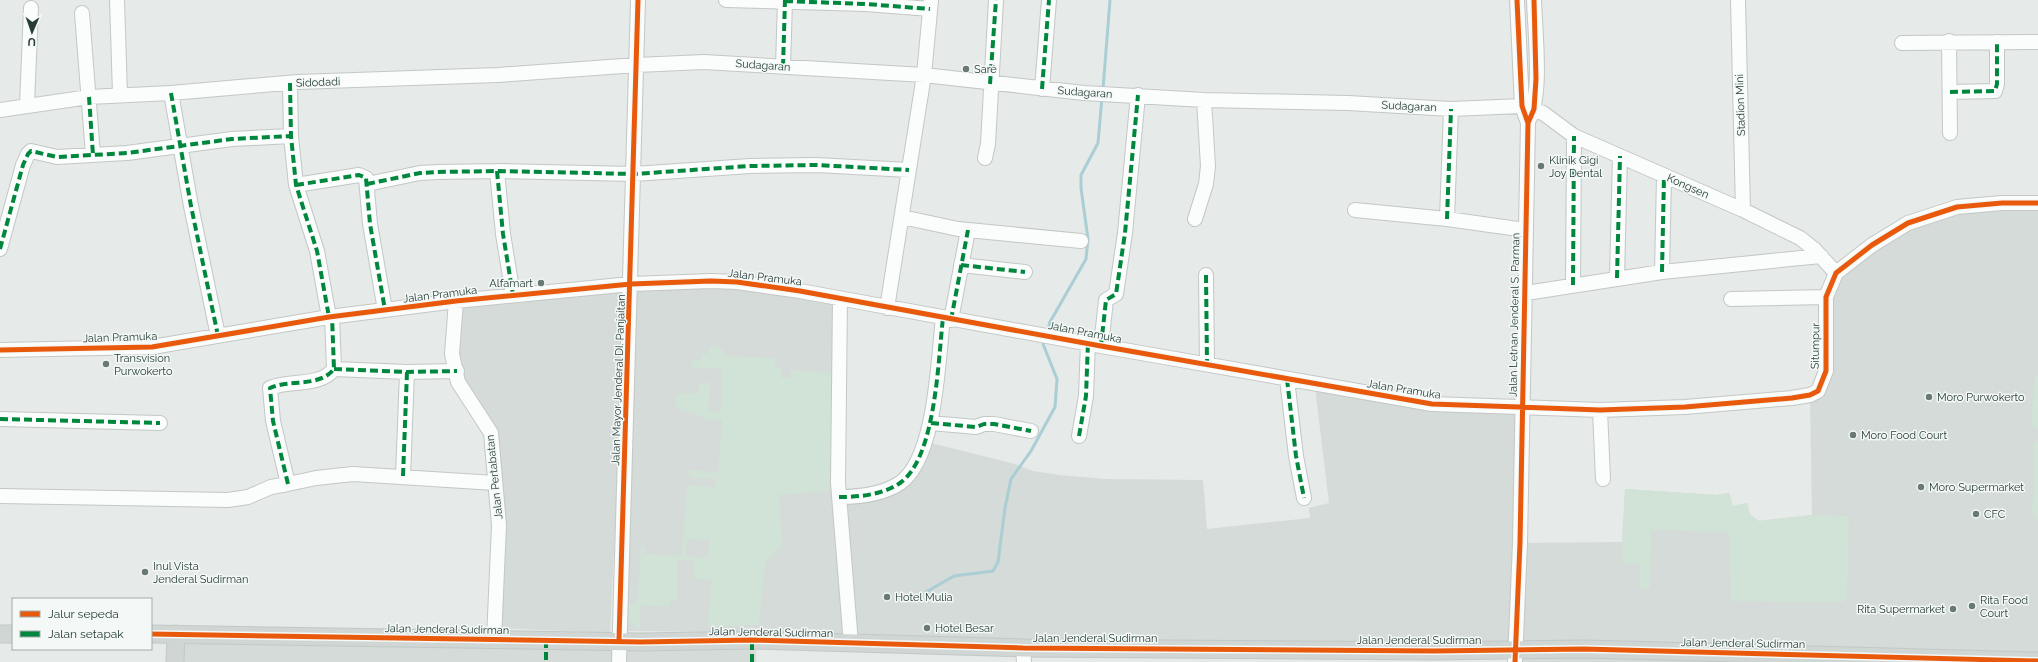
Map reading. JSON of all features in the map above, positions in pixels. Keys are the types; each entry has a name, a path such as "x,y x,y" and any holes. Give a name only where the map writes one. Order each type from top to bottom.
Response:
{"main road":[{"path":"0,634 12,634"},
{"name":"Jalan Jenderal Sudirman","path":"152,634 619,640 641,642 752,640 851,644 1023,655 1434,651 1515,656 1721,652 2038,661"},
{"path":"175,662 176,634"}],"street":[{"path":"117,0 120,94"},
{"name":"Jalan Mayor Jenderal DI. Panjaitan","path":"618,662 631,284 638,0"},
{"path":"726,0 785,0 866,4 931,4 924,75 887,308"},
{"path":"783,67 785,0"},
{"path":"985,158 989,128 990,84 996,0"},
{"path":"1042,89 1049,0"},
{"name":"Jalan Letnan Jenderal S. Parman","path":"1515,656 1519,573 1526,293 1528,123 1528,108 1517,0"},
{"name":"Jalan Letnan Jenderal S. Parman","path":"1528,108 1536,80 1534,0"},
{"name":"Stadion Mini","path":"1738,0 1743,210"},
{"path":"27,105 31,8"},
{"path":"82,13 93,155"},
{"path":"1950,41 1950,133"},
{"path":"1902,43 1950,41 2038,42"},
{"path":"1950,92 1995,91 1997,84 1997,42"},
{"name":"Sudagaran","path":"637,65 704,62 924,75 990,84 1084,93 1204,100 1348,103 1451,108 1528,108"},
{"name":"Sidodadi","path":"0,110 27,105 120,94 171,93 290,83 519,74 637,65"},
{"path":"290,83 291,136 296,185 317,251 331,317 334,369"},
{"path":"171,93 218,336"},
{"path":"1079,436 1094,344 1106,300 1116,294 1125,233 1138,95"},
{"path":"1195,219 1206,184 1208,166 1204,100"},
{"path":"1446,219 1451,108"},
{"name":"Kongsen","path":"1528,108 1543,113 1574,136 1743,210 1800,238 1821,256 1836,273"},
{"path":"0,249 23,165 28,154 32,151 57,157 93,155 127,153 232,139 291,136"},
{"path":"1573,286 1574,136"},
{"path":"1617,278 1620,156"},
{"path":"367,184 420,173 497,171 634,174 750,166 816,164 909,170"},
{"path":"497,171 503,234 513,295"},
{"path":"296,185 359,175 365,176 370,224 385,310"},
{"path":"1662,272 1664,176"},
{"name":"Situmpur","path":"1522,408 1600,410 1685,407 1792,398 1814,393 1818,391 1826,371 1826,297 1836,273 1872,245 1908,223 1957,207 2002,203 2038,203"},
{"path":"1355,210 1446,219 1526,230"},
{"path":"902,218 968,230 1081,241"},
{"path":"838,497 857,497 881,492 901,483 914,466 925,443 931,423 947,319 961,265 968,230"},
{"path":"1526,293 1662,272 1821,256"},
{"path":"961,265 1025,272"},
{"path":"1206,275 1207,364"},
{"name":"Jalan Pramuka","path":"0,350 152,347 331,317 513,295 631,284 737,282 947,319 1025,331 1432,404 1522,408"},
{"path":"1732,299 1826,297"},
{"path":"840,299 837,420 838,497 851,644"},
{"name":"Jalan Pertabatan","path":"456,302 452,354 458,382 492,433 499,525 494,639"},
{"path":"288,484 273,421 270,388 324,377 334,369 407,372 456,370"},
{"path":"403,476 407,372"},
{"path":"1287,379 1296,456 1304,498"},
{"path":"1600,410 1603,479"},
{"path":"0,419 160,423"},
{"path":"931,423 976,427 984,424 994,424 1031,431"},
{"path":"0,496 228,500 248,497 271,487 316,478 353,474 496,483"}],"shaded area":[{"path":"2038,203 2038,662 1515,662 1515,650 851,647 851,633 623,631 631,288 779,290 840,299 839,497 855,497 913,472 927,459 931,443 1015,464 1033,471 1059,475 1105,479 1203,480 1207,529 1310,518 1309,508 1329,503 1315,387 1522,408 1520,543 1622,542 1625,489 1716,495 1729,493 1733,506 1747,503 1750,515 1759,521 1812,515 1810,395 1818,391 1826,297 1836,273 1872,245 1957,207"},
{"path":"627,286 610,633 497,628 492,433 458,382 457,303"},
{"path":"177,638 756,646 756,662 175,662"}],"green space":[{"path":"714,345 724,351 723,356 776,358 775,368 782,368 781,378 790,378 791,370 838,373 837,483 828,484 829,491 779,495 782,543 765,563 759,625 708,626 711,580 694,578 694,561 677,560 677,600 669,601 669,606 641,605 640,628 636,628 626,617 623,604 637,604 641,547 646,547 644,554 682,556 687,485 716,487 716,479 689,477 689,470 718,472 722,420 704,419 704,416 678,409 676,407 675,394 698,393 699,383 710,383 708,411 721,412 722,369 692,368 692,360 701,360 702,354 709,354 709,348","holes":["687,539 710,540 708,558 686,556"]},
{"path":"2036,376 2038,376 2038,429 2032,425 2033,384"},
{"path":"2035,441 2038,442 2038,520 2033,518 2032,513 2034,479 2033,456"},
{"path":"1625,489 1716,495 1729,493 1733,506 1747,503 1750,515 1759,521 1812,515 1848,516 1847,598 1844,602 1731,601 1729,532 1651,530 1650,588 1640,589 1640,563 1623,563 1622,559"}],"waterway":[{"path":"1103,89 1110,0"},
{"path":"1047,332 1050,322 1086,259 1088,239 1081,188 1081,175 1098,143 1102,97"},
{"path":"926,592 954,576 993,571 998,562 1005,508 1011,479 1031,451 1055,407 1057,379 1043,344 1045,340"}],"marked path":[{"path":"783,67 785,0"},
{"path":"990,84 996,0"},
{"path":"1042,89 1049,0"},
{"path":"785,1 866,4 930,9"},
{"path":"1950,92 1995,91 1997,84 1997,42"},
{"path":"290,83 291,136 296,185 317,251 329,317"},
{"path":"171,93 191,206 218,336"},
{"path":"1101,346 1106,300 1116,294 1125,233 1138,95"},
{"path":"89,97 93,155"},
{"path":"1447,219 1451,109"},
{"path":"0,249 23,165 31,151 57,157 127,153 232,139 291,136"},
{"path":"1573,285 1574,136"},
{"path":"1617,278 1620,156"},
{"path":"367,184 420,173 438,172 497,171 634,174 750,166 816,165 909,170"},
{"path":"497,171 503,234 513,295"},
{"path":"296,185 359,175 366,178 370,224 385,310"},
{"path":"1662,272 1664,176"},
{"path":"951,320 968,230"},
{"path":"961,265 1025,272"},
{"path":"1206,275 1207,364"},
{"path":"288,484 273,421 270,388 278,385 320,379 328,375 334,369 332,316"},
{"path":"839,497 862,496 878,493 900,483 912,470 921,453 928,431 933,407 943,318"},
{"path":"1079,436 1086,396 1088,342"},
{"path":"334,369 407,372 457,371"},
{"path":"403,476 407,372"},
{"path":"1287,379 1296,456 1304,498"},
{"path":"0,419 160,423"},
{"path":"931,423 976,427 984,424 994,424 1031,431"},
{"path":"546,640 546,662"},
{"path":"752,640 752,662"}],"cycle path":[{"path":"619,640 638,0"},
{"path":"1515,662 1520,543 1528,123 1522,106 1517,0"},
{"path":"1528,123 1534,109 1536,79 1534,0"},
{"path":"0,350 152,347 329,317 456,301 631,284 711,281 737,282 800,291 1432,404 1600,410 1685,407 1792,398 1810,395 1818,391 1826,371 1826,297 1836,273 1872,245 1908,223 1957,207 2002,203 2038,203"},
{"path":"152,634 641,642 752,640 1023,648 1434,651 1584,649 2038,661"}],"place":[{"name":"Saré","path":"966,69"},
{"name":"Klinik Gigi Joy Dental","path":"1541,166"},
{"name":"Alfamart","path":"541,283"},
{"name":"Transvision Purwokerto","path":"106,364"},
{"name":"Moro Purwokerto","path":"1929,397"},
{"name":"Moro Food Court","path":"1853,435"},
{"name":"Moro Supermarket","path":"1921,487"},
{"name":"CFC","path":"1976,514"},
{"name":"Inul Vista Jenderal Sudirman","path":"145,572"},
{"name":"Hotel Mulia","path":"887,597"},
{"name":"Rita Food Court","path":"1972,606"},
{"name":"Rita Supermarket","path":"1953,609"},
{"name":"Hotel Besar","path":"927,628"}]}
